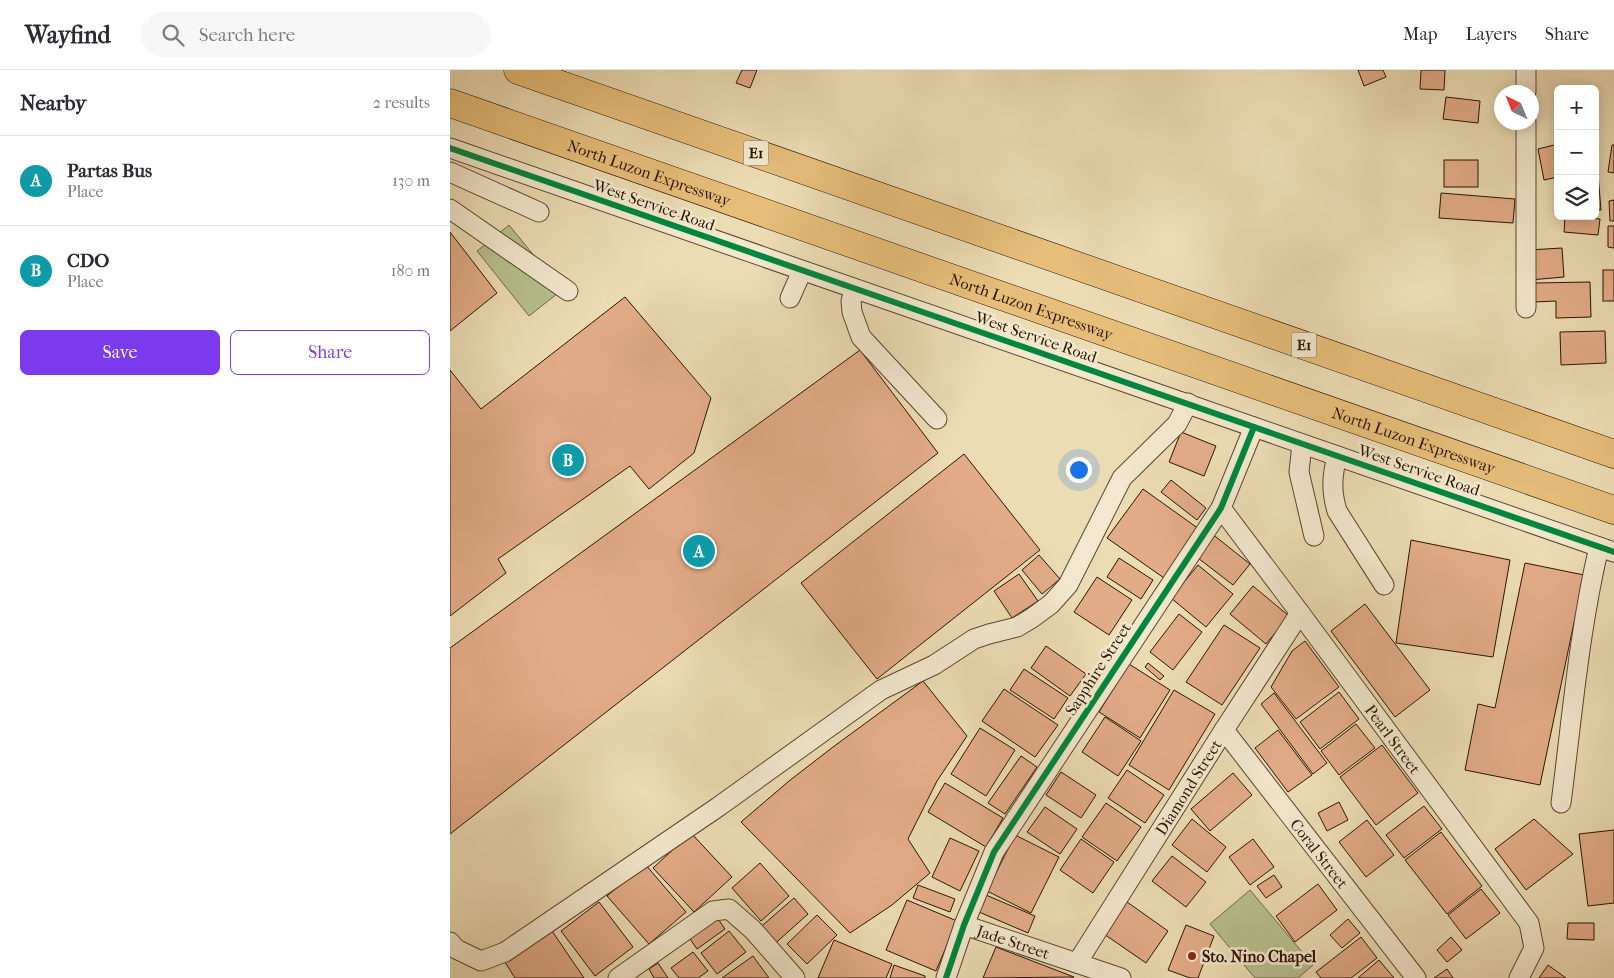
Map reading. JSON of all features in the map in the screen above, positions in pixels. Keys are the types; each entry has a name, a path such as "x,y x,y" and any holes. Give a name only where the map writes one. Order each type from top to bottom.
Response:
{"highway":[{"name":"E1","path":"518,70 1614,454"},
{"name":"North Luzon Expressway","path":"450,103 1614,510"}],"street":[{"path":"1526,70 1526,85"},
{"path":"1526,130 1526,308"},
{"name":"West Service Road","path":"450,148 1607,550"},
{"path":"450,172 539,212"},
{"path":"450,209 568,291"},
{"path":"790,298 802,271"},
{"path":"855,289 850,301 861,337 937,419"},
{"path":"450,942 456,949 481,961 505,952 718,807 881,690 934,665 974,639 1017,627 1032,618 1051,604 1068,585 1122,478 1177,424 1188,403"},
{"name":"Sapphire Street","path":"946,978 964,925 994,852 1220,508 1254,427"},
{"path":"1302,444 1299,472 1314,536"},
{"path":"1336,456 1332,487 1333,499 1337,510 1384,585"},
{"name":"Pearl Street","path":"1220,508 1529,923 1534,948 1519,978"},
{"path":"1561,803 1593,575 1607,550"},
{"name":"Diamond Street","path":"1077,963 1300,613"},
{"name":"Coral Street","path":"1224,730 1416,978"},
{"path":"618,978 713,911 729,909 753,930 795,978"},
{"name":"Jade Street","path":"964,925 1121,978"}],"green space":[{"path":"509,225 562,290 529,316 477,251"},
{"path":"1250,890 1313,965 1298,978 1255,978 1210,924"}],"building":[{"path":"742,70 757,70 750,88 736,83"},
{"path":"1358,70 1383,70 1386,77 1364,86"},
{"path":"1421,70 1445,70 1444,90 1420,89"},
{"path":"1446,97 1480,101 1478,123 1443,119"},
{"path":"1554,145 1554,178 1544,180 1538,149"},
{"path":"1612,145 1614,145 1614,173 1608,172"},
{"path":"1444,160 1478,160 1478,187 1444,187"},
{"path":"1599,186 1601,210 1599,210"},
{"path":"1441,193 1515,199 1513,223 1439,218"},
{"path":"1614,200 1614,221 1610,221 1609,201"},
{"path":"1600,219 1598,235 1564,232 1565,220"},
{"path":"1608,226 1614,226 1614,248 1608,247"},
{"path":"450,232 497,293 450,331"},
{"path":"1562,248 1564,277 1530,280 1529,250"},
{"path":"1603,270 1614,270 1614,301 1603,301"},
{"path":"1590,282 1591,317 1556,318 1556,301 1534,302 1534,283"},
{"path":"625,297 711,398 694,453 649,489 630,466 498,559 506,573 450,616 450,370 481,409"},
{"path":"1605,331 1606,363 1561,365 1560,332"},
{"path":"860,350 938,453 450,834 450,648"},
{"path":"1181,432 1216,446 1204,476 1169,462"},
{"path":"964,454 1040,550 877,679 801,583"},
{"path":"1171,480 1206,508 1197,520 1161,492"},
{"path":"1143,489 1199,529 1164,578 1107,538"},
{"path":"1211,533 1250,564 1233,585 1194,555"},
{"path":"1411,540 1510,560 1493,657 1396,643"},
{"path":"1039,555 1060,579 1042,594 1022,570"},
{"path":"1119,558 1153,580 1141,599 1107,577"},
{"path":"1525,563 1584,575 1540,785 1465,770 1478,704 1495,708"},
{"path":"1198,565 1233,594 1206,627 1171,598"},
{"path":"1019,574 1038,601 1012,618 994,591"},
{"path":"1097,577 1132,600 1109,635 1074,612"},
{"path":"1253,586 1289,616 1266,644 1230,614"},
{"path":"1365,604 1430,690 1395,717 1331,631"},
{"path":"1179,614 1202,632 1173,670 1150,652"},
{"path":"1224,625 1260,648 1222,705 1186,682"},
{"path":"1305,641 1339,687 1296,719 1271,687 1292,651"},
{"path":"1046,646 1086,674 1070,696 1031,668"},
{"path":"1148,663 1164,676 1160,680 1145,667"},
{"path":"1129,664 1170,690 1140,738 1099,712"},
{"path":"1024,669 1068,698 1054,719 1010,690"},
{"path":"923,681 967,736 937,781 908,839 930,873 892,905 850,933 741,822 789,781"},
{"path":"1004,689 1058,725 1035,757 982,721"},
{"path":"1174,690 1215,714 1169,790 1129,765"},
{"path":"1339,692 1359,719 1320,749 1300,722"},
{"path":"1274,693 1327,763 1313,774 1261,704"},
{"path":"1105,717 1141,741 1118,776 1082,752"},
{"path":"1356,724 1375,748 1339,775 1321,751"},
{"path":"980,728 1015,750 986,796 951,774"},
{"path":"1278,730 1312,775 1288,792 1255,748"},
{"path":"1382,745 1418,793 1376,825 1340,777"},
{"path":"1021,756 1037,767 1005,814 988,803"},
{"path":"1127,770 1164,795 1145,823 1108,798"},
{"path":"1061,772 1096,795 1081,818 1046,795"},
{"path":"1233,773 1252,795 1210,831 1191,809"},
{"path":"945,783 1003,818 986,847 928,812"},
{"path":"1339,802 1348,820 1327,831 1318,813"},
{"path":"1106,803 1141,827 1117,861 1082,837"},
{"path":"1424,806 1442,829 1404,858 1386,835"},
{"path":"1045,807 1077,829 1060,854 1027,832"},
{"path":"1192,819 1226,847 1207,872 1172,845"},
{"path":"1534,819 1573,854 1526,890 1495,849"},
{"path":"1367,820 1394,855 1366,877 1339,842"},
{"path":"1614,830 1614,903 1588,906 1579,834"},
{"path":"1441,832 1482,886 1447,914 1405,860"},
{"path":"691,833 732,877 694,912 653,868"},
{"path":"1015,835 1059,857 1031,913 987,891"},
{"path":"950,838 979,851 960,891 932,877"},
{"path":"1081,839 1114,862 1093,893 1060,870"},
{"path":"1253,839 1274,867 1250,885 1229,857"},
{"path":"1172,856 1206,882 1186,907 1152,881"},
{"path":"760,863 789,896 761,921 732,888"},
{"path":"645,864 686,912 649,944 607,896"},
{"path":"1274,875 1282,887 1266,898 1257,886"},
{"path":"1318,884 1337,910 1295,942 1276,916"},
{"path":"918,885 955,899 950,912 913,898"},
{"path":"1481,889 1500,913 1466,939 1448,915"},
{"path":"986,895 1035,916 1028,933 979,912"},
{"path":"794,898 808,914 770,948 756,931"},
{"path":"907,900 957,921 936,971 886,950"},
{"path":"599,902 633,947 595,976 561,931"},
{"path":"1127,902 1168,931 1146,963 1104,934"},
{"path":"817,915 837,935 807,964 787,944"},
{"path":"716,916 725,929 697,949 688,936"},
{"path":"1348,919 1360,933 1342,948 1330,935"},
{"path":"1568,923 1594,923 1594,940 1567,939"},
{"path":"1186,925 1214,936 1198,978 1190,978 1168,970"},
{"path":"550,928 584,978 515,978 503,959"},
{"path":"729,931 746,952 717,974 701,953"},
{"path":"1361,937 1377,958 1351,978 1321,978 1316,972"},
{"path":"1451,937 1462,950 1447,962 1437,950"},
{"path":"834,940 892,964 886,978 818,978"},
{"path":"996,947 1074,977 983,978"},
{"path":"693,952 708,971 698,978 679,978 671,968"},
{"path":"753,956 769,978 722,978"},
{"path":"1379,960 1394,978 1358,978"},
{"path":"658,963 668,978 654,978 649,969"},
{"path":"894,965 925,976 925,978 890,978"},
{"path":"1548,965 1566,978 1539,978"},
{"path":"1447,969 1453,978 1434,978"}],"cycle path":[{"path":"450,148 1614,552"},
{"path":"946,978 964,925 994,852 1221,508 1254,427"}],"place":[{"name":"CDO","path":"568,460"},
{"name":"Partas Bus","path":"699,551"},
{"name":"Sto. Nino Chapel","path":"1192,956"}]}
